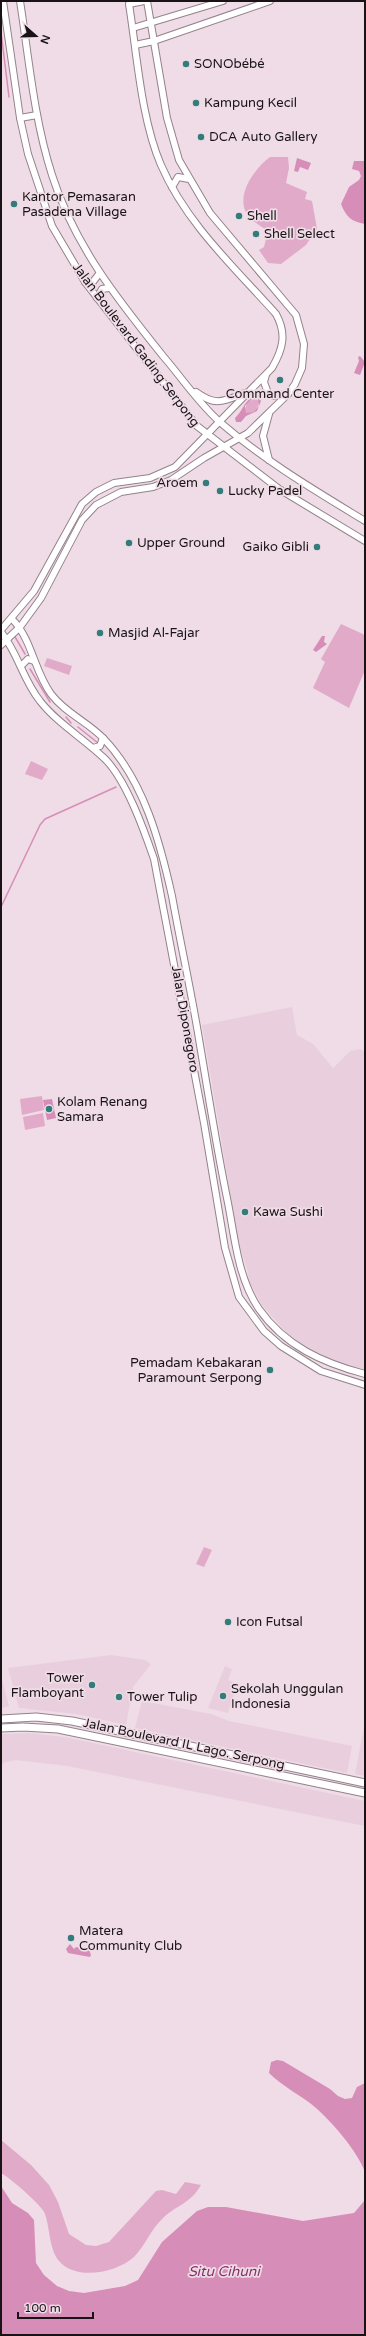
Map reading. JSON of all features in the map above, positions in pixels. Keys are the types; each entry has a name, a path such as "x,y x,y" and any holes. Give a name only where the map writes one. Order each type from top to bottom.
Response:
{"main road":[{"name":"Jalan Boulevard IL Lago. Serpong","path":"1,1719 36,1717 72,1721 365,1783"},
{"name":"Jalan Boulevard IL Lago. Serpong","path":"1,1728 50,1728 285,1776 365,1794"},
{"path":"285,1776 287,1766"}],"street":[{"name":"Jalan Boulevard Gading Serpong","path":"3,1 20,118 28,154 48,217 85,282 197,426 223,448 279,489 365,541"},
{"name":"Jalan Boulevard Gading Serpong","path":"20,1 38,115 52,175 62,205 99,274 187,385 220,422 238,438 269,460 365,521"},
{"path":"1,631 34,591 82,504 96,492 114,483 150,478 175,466 206,434 220,422 246,393 266,375 280,354 284,339 281,324 276,314 198,226 172,187 161,164 153,140 129,4 145,1 154,41 170,131 179,160 210,213 296,315 302,331 304,354 300,373 288,394 248,432 204,458 171,480 153,487 111,495 91,510 82,520 47,589 20,627 1,645"},
{"path":"133,28 223,1"},
{"path":"136,45 154,41 270,1"},
{"path":"20,118 38,115"},
{"path":"172,187 178,177 189,179"},
{"path":"85,282 92,283 99,274"},
{"path":"97,298 102,289 109,288"},
{"path":"266,375 264,382 268,393 274,396 288,394"},
{"path":"187,385 205,399 218,402 246,393"},
{"path":"269,460 263,436 270,412"},
{"path":"150,478 153,487"},
{"name":"Jalan Diponegoro","path":"12,619 20,627 44,684 58,704 103,738 128,770 152,821 163,856 200,1042 212,1121 236,1247 244,1280 260,1311 284,1336 302,1350 325,1362 365,1374"},
{"name":"Jalan Diponegoro","path":"1,631 21,666 31,689 47,710 104,758 117,775 143,825 154,859 190,1044 225,1248 239,1297 252,1316 272,1339 303,1362 321,1371 365,1385"},
{"path":"21,666 28,659 34,661"},
{"path":"93,748 100,746 103,738"},
{"path":"154,859 163,856"},
{"path":"190,1044 200,1042"},
{"path":"204,1123 212,1121"},
{"path":"225,1248 236,1247"},
{"path":"252,1316 260,1311"}],"shaded area":[{"path":"270,157 288,157 289,168 286,183 307,192 305,199 312,201 317,229 306,245 281,264 268,263 259,250 264,247 268,231 257,224 247,214 243,199 248,182 258,168"},
{"path":"255,398 259,401 257,408 251,413 246,413 245,410 247,403"},
{"path":"341,624 365,635 365,670 349,708 313,688 325,662 321,659"},
{"path":"47,658 72,666 69,675 44,666"},
{"path":"31,761 48,769 42,780 25,774"},
{"path":"292,1007 297,1035 313,1044 333,1068 350,1051 360,1049 365,1052 365,1370 327,1358 291,1338 262,1305 249,1281 238,1240 202,1025"},
{"path":"42,1096 44,1110 22,1115 20,1099"},
{"path":"43,1113 45,1126 25,1130 23,1117"},
{"path":"204,1547 212,1550 204,1567 196,1564"},
{"path":"111,1655 145,1660 151,1664 133,1687 126,1725 76,1714 19,1708 8,1668"},
{"name":"Sekolah Unggulan Indonesia","path":"225,1666 232,1669 228,1680 237,1684 228,1713 208,1708"},
{"path":"1,1676 9,1706 1,1708"},
{"path":"142,1701 211,1714 229,1721 352,1746 347,1773 135,1728"},
{"path":"365,1722 365,1776 355,1774"},
{"path":"29,1733 65,1737 365,1801 365,1826 67,1766 16,1760 3,1763 1,1770 1,1734"},
{"path":"1,2140 31,2165 49,2185 58,2202 69,2234 86,2245 96,2246 109,2242 156,2191 162,2190 176,2194 185,2182 201,2185 193,2196 168,2213 159,2222 138,2253 126,2263 107,2271 85,2273 75,2271 66,2267 59,2261 53,2251 47,2220 43,2210 25,2192 1,2173"}],"water":[{"path":"297,158 311,163 308,170 300,167 298,172 294,171"},
{"path":"354,161 365,161 365,224 356,222 347,216 341,204 349,187 359,180 361,176 359,171 352,169"},
{"path":"360,356 365,362 360,375 354,373 359,361 358,357"},
{"path":"257,397 261,401 259,406 258,399 253,398"},
{"path":"253,398 245,406 246,413 253,412 259,406 257,411 246,416 241,422 236,422 235,418 250,399"},
{"path":"322,636 325,636 324,642 327,644 316,652 313,650"},
{"name":"Kolam Renang Samara","path":"52,1099 56,1118 47,1120 43,1100"},
{"path":"70,1944 74,1949 76,1947 89,1949 91,1955 90,1957 68,1953 66,1949"},
{"path":"277,2060 283,2061 345,2099 352,2098 357,2087 365,2083 365,2172 350,2146 330,2121 310,2103 280,2083 269,2073 271,2062"},
{"name":"Situ Cihuni","path":"1,2186 12,2203 28,2213 34,2220 36,2263 44,2275 57,2286 69,2291 84,2293 125,2286 138,2280 162,2242 197,2211 208,2207 226,2207 303,2221 354,2213 365,2200 365,2335 1,2335"}],"waterway":[{"path":"1,32 9,97"},
{"path":"14,635 25,654"},
{"path":"30,669 50,702"},
{"path":"66,717 71,723"},
{"path":"78,727 98,743"},
{"path":"1,907 40,825 45,819 116,787"}],"place":[{"name":"SONObébé","path":"186,64"},
{"name":"Kampung Kecil","path":"196,103"},
{"name":"DCA Auto Gallery","path":"201,137"},
{"name":"Kantor Pemasaran Pasadena Village","path":"14,204"},
{"name":"Shell","path":"239,216"},
{"name":"Shell Select","path":"256,234"},
{"name":"Command Center","path":"280,380"},
{"name":"Aroem","path":"206,483"},
{"name":"Lucky Padel","path":"220,491"},
{"name":"Upper Ground","path":"129,543"},
{"name":"Gaiko Gibli","path":"317,547"},
{"name":"Masjid Al-Fajar","path":"100,633"},
{"name":"Kolam Renang Samara","path":"49,1109"},
{"name":"Kawa Sushi","path":"245,1212"},
{"name":"Pemadam Kebakaran Paramount Serpong","path":"270,1370"},
{"name":"Icon Futsal","path":"228,1622"},
{"name":"Tower Flamboyant","path":"92,1685"},
{"name":"Sekolah Unggulan Indonesia","path":"223,1696"},
{"name":"Tower Tulip","path":"119,1697"},
{"name":"Matera Community Club","path":"71,1938"}]}
